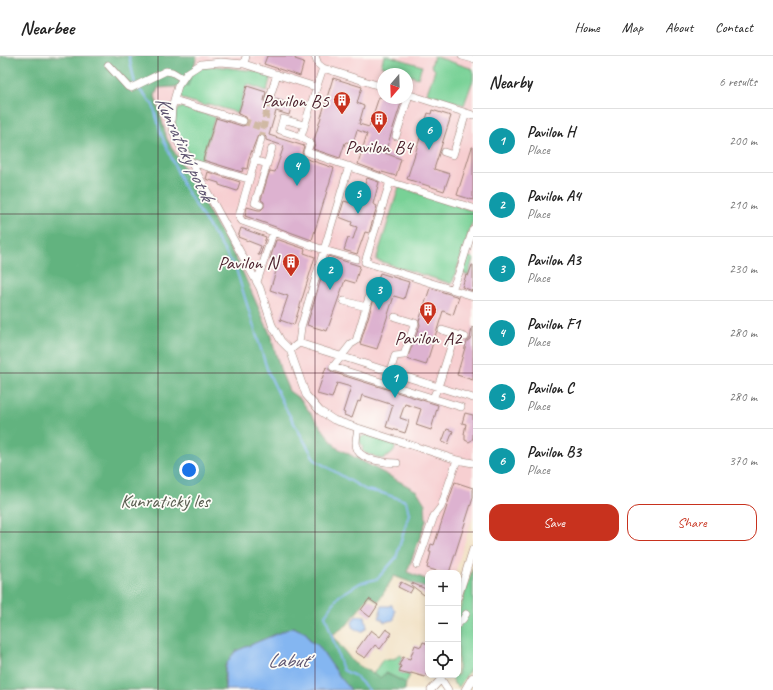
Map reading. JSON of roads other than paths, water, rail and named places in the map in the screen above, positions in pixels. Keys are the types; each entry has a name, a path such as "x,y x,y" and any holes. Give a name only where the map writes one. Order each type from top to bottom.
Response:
{"main road":[{"path":"466,690 473,678"}],"street":[{"path":"244,64 246,56"},
{"path":"315,56 318,64 323,68 377,85"},
{"path":"462,56 473,60"},
{"path":"316,87 244,64 221,62 201,64 193,68 182,78 178,86 174,100 171,122 176,139 191,162 257,282 272,325 282,341 290,350 306,395 320,411 334,420 473,464"},
{"path":"108,66 128,87 131,88 166,71 172,72 182,78"},
{"path":"301,137 323,68"},
{"path":"268,100 277,74"},
{"path":"413,97 470,114 453,155 444,152"},
{"path":"174,100 242,121"},
{"path":"396,136 405,104"},
{"path":"304,125 283,119 280,130 301,137 310,143 307,152 390,182 473,208"},
{"path":"261,139 248,179 239,217 242,221 246,224 356,259"},
{"path":"260,204 254,203 272,148"},
{"path":"254,160 267,164"},
{"path":"191,162 248,179"},
{"path":"290,350 299,343 300,327 349,166"},
{"path":"390,182 365,262 473,296"},
{"path":"452,289 459,273 473,229"},
{"path":"257,282 273,233"},
{"path":"371,290 356,341 351,344 340,356 333,367 461,407"},
{"path":"344,301 366,308"},
{"path":"386,384 395,356 404,355 415,323 395,316"},
{"path":"442,330 465,337"},
{"path":"433,398 455,334"},
{"path":"299,343 473,398"},
{"path":"358,428 356,444 361,454 366,457 388,463 397,463"},
{"path":"417,565 434,516 441,507 457,460"},
{"path":"461,587 473,549"},
{"path":"461,621 466,614"},
{"path":"431,690 440,678"},
{"path":"442,678 448,690"}],"water":[{"path":"391,604 395,611 394,619 393,621 385,622 379,617 382,606 390,606"},
{"path":"365,616 367,627 363,631 359,631 352,627 355,617"},
{"name":"Labuť","path":"293,627 306,633 311,642 318,645 351,690 225,690 226,665 236,651"}],"waterway":[{"name":"Kunratický potok","path":"129,56 135,84"},
{"name":"Kunratický potok","path":"138,88 153,105 161,134 184,187 236,269 268,372 286,409 315,460 366,490 382,493 406,501 409,514 396,558 377,579 360,583 339,596 325,615 343,670 355,676 369,690"}],"tunnel":[{"path":"261,139 269,100"},
{"path":"243,121 263,128"}],"place":[{"name":"Pavilon B5","path":"342,115"},
{"name":"Pavilon B4","path":"379,134"},
{"name":"Pavilon B3","path":"429,150"},
{"name":"Pavilon F1","path":"297,186"},
{"name":"Pavilon C","path":"358,214"},
{"name":"Pavilon N","path":"291,277"},
{"name":"Pavilon A4","path":"330,290"},
{"name":"Pavilon A3","path":"379,310"},
{"name":"Pavilon A2","path":"428,325"},
{"name":"Pavilon H","path":"395,398"}],"park label":[{"name":"Kunratický les","path":"165,500"}]}
